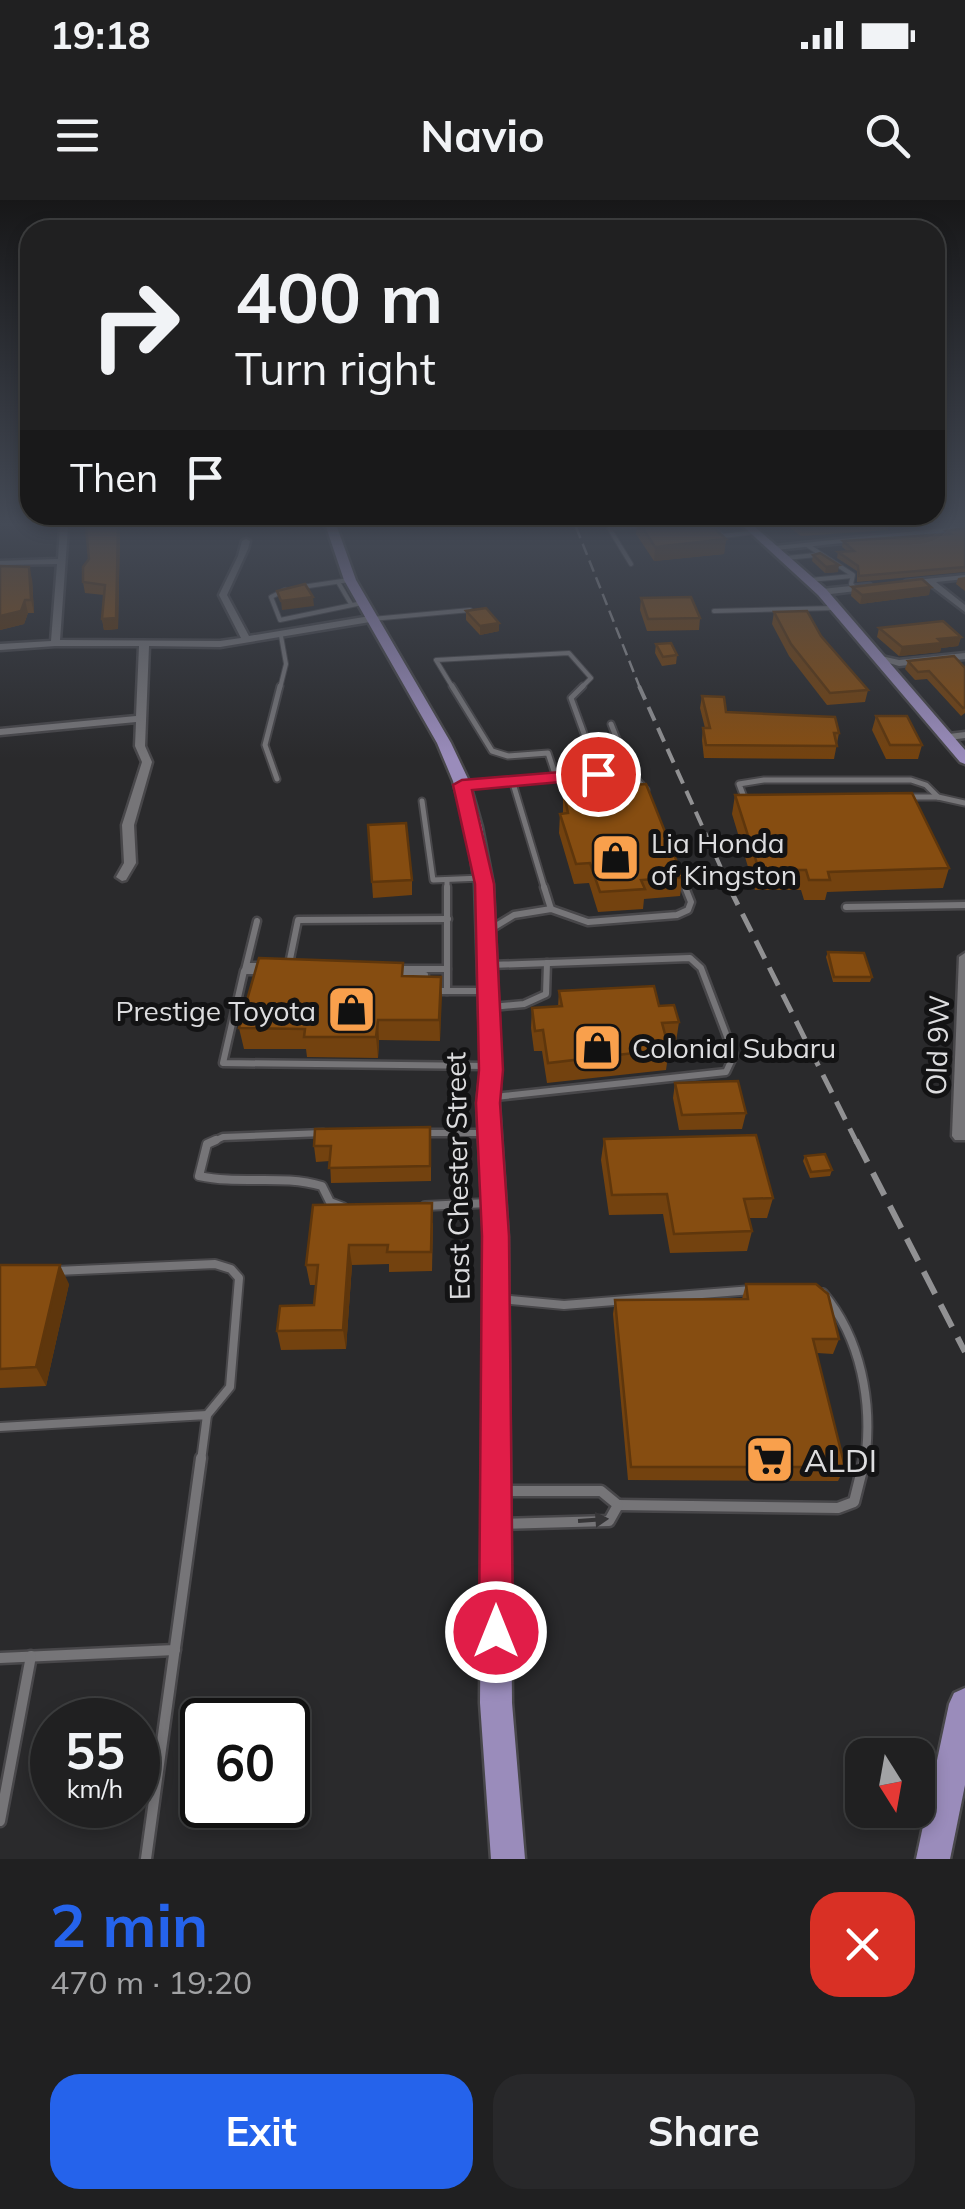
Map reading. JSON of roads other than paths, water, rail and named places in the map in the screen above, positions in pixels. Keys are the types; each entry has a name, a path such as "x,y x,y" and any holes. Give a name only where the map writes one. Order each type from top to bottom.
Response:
{"main road":[{"name":"East Chester Street","path":"357,604 370,619 444,743 462,785 483,878 494,1203 496,1704 508,1859"},
{"path":"833,604 881,660 957,736 965,759"},
{"path":"935,1855 965,1704"}],"street":[{"path":"54,643 57,604"},
{"path":"228,604 247,642"},
{"path":"0,647 247,642 370,619"},
{"path":"122,876 130,863 128,825 147,762 140,746 144,646"},
{"path":"881,660 899,663 965,656"},
{"path":"0,732 140,719"},
{"name":"Old 9W","path":"960,1136 965,957"}],"lane":[{"path":"275,604 280,620 352,604"},
{"path":"714,612 836,608"},
{"path":"370,619 470,610"},
{"path":"277,779 266,745 286,664 280,636"},
{"path":"556,777 548,752 508,756 492,751 436,660 569,652 590,678 571,698 608,800"},
{"path":"611,724 630,772 647,792"},
{"path":"462,785 630,772"},
{"path":"512,780 550,909"},
{"path":"749,802 742,799 742,781 911,780 926,785 938,797"},
{"path":"900,798 938,797 965,802"},
{"path":"422,801 434,880 483,878"},
{"path":"486,932 514,915 550,909 588,922 678,915 688,910 691,902 676,866"},
{"path":"447,880 447,991"},
{"path":"846,907 965,905"},
{"path":"292,969 298,920 448,920"},
{"path":"257,921 222,1063 490,1066"},
{"path":"487,965 690,958 700,968 734,1055 726,1072 489,1097"},
{"path":"447,969 390,971 425,974 424,990 524,1004 546,994 546,962"},
{"path":"246,968 308,967"},
{"path":"337,1132 223,1136 207,1144 199,1176 216,1182 307,1180 322,1186 330,1202 346,1208"},
{"path":"414,1132 490,1133"},
{"path":"417,1206 494,1203"},
{"path":"38,1272 215,1264 232,1269 239,1278 230,1386 206,1415 146,1859"},
{"path":"495,1491 601,1491 618,1505 838,1508 854,1502 862,1487 866,1405 862,1370 833,1302 807,1286"},
{"path":"495,1298 564,1305 767,1289"},
{"path":"0,1427 206,1415"},
{"path":"496,1524 609,1521 618,1505"},
{"path":"0,1658 175,1650"},
{"path":"0,1821 31,1656"}],"railway":[{"path":"607,604 640,688"},
{"path":"639,686 731,890"},
{"path":"729,887 857,1143"},
{"path":"856,1140 965,1352"}],"place":[{"name":"Lia Honda of Kingston","path":"616,858"},
{"name":"Prestige Toyota","path":"351,1010"},
{"name":"Colonial Subaru","path":"597,1047"},
{"name":"ALDI","path":"769,1460"}]}
